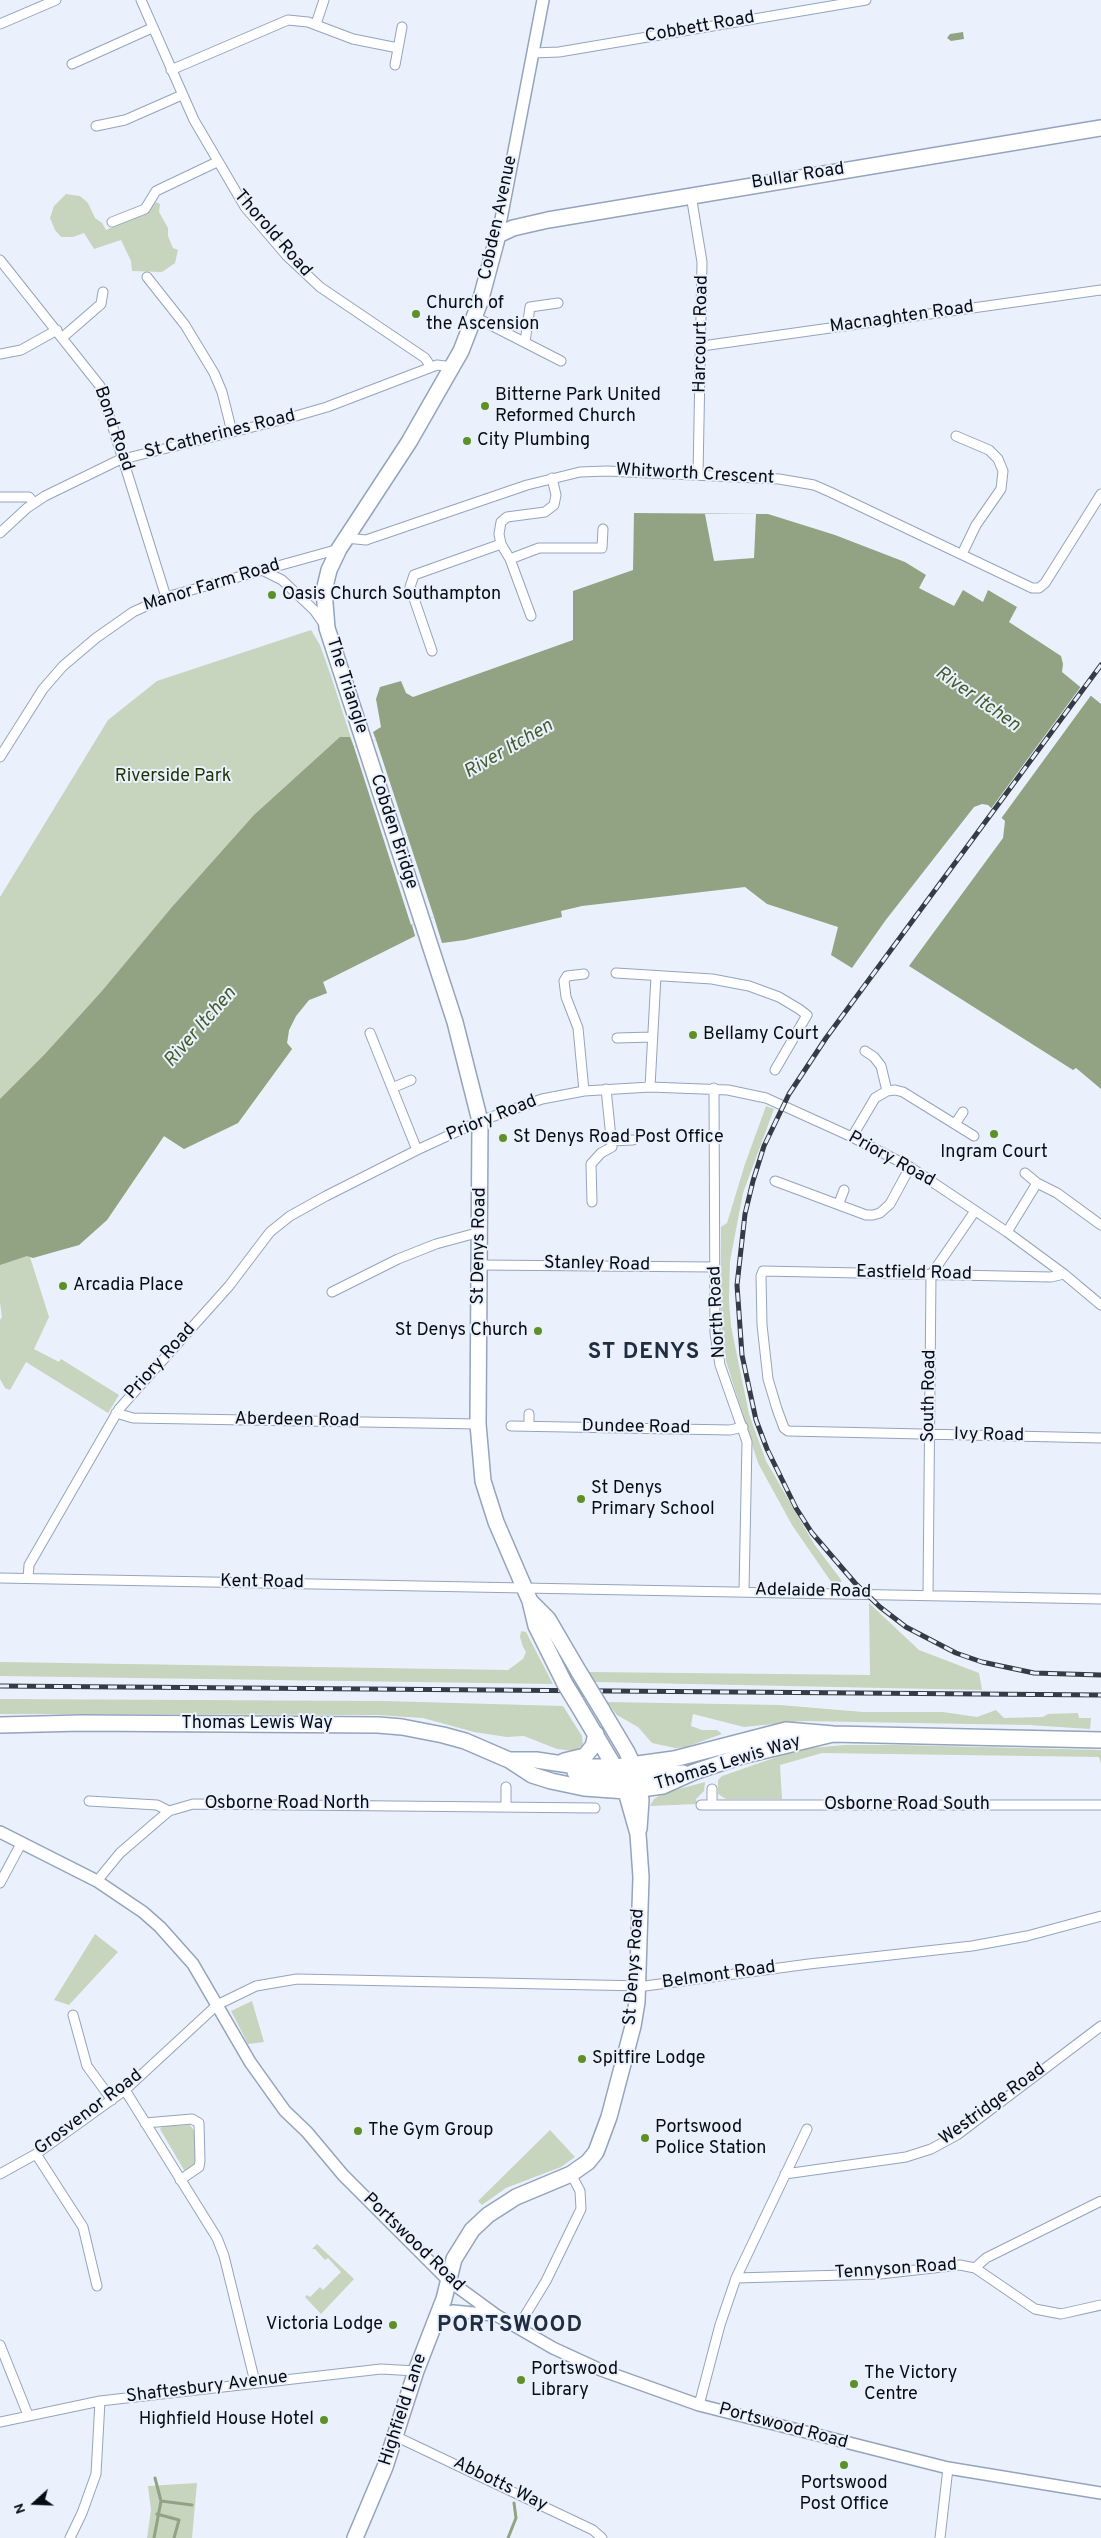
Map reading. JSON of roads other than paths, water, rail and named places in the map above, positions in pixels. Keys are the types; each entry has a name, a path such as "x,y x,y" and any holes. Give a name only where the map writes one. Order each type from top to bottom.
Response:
{"main road":[{"name":"Bullar Road","path":"498,236 513,228 548,220 1101,128"},
{"name":"Cobden Avenue","path":"342,543 410,442 453,367 475,317 498,236"},
{"name":"The Triangle","path":"342,543 329,570 324,591 327,628 364,744"},
{"name":"Cobden Bridge","path":"364,744 422,921"},
{"name":"St Denys Road","path":"422,921 455,1022 480,1122 478,1424 484,1481 489,1503 527,1594 536,1626 565,1684 596,1734 629,1779"},
{"name":"St Denys Road","path":"448,2280 454,2259 480,2222 516,2197 571,2174 588,2162 602,2139 633,2026 637,1986 641,1877 638,1834 629,1779 627,1752 548,1619 527,1594"},
{"name":"Thomas Lewis Way","path":"0,1725 90,1723 378,1725 443,1734 509,1760 532,1775 569,1786 694,1772 768,1749 833,1734"},
{"name":"Thomas Lewis Way","path":"509,1760 536,1760 555,1763 629,1779 674,1759 786,1730 833,1734 1101,1740"},
{"path":"555,1763 585,1756 593,1746 596,1734"},
{"name":"Highfield Lane","path":"355,2538 374,2496 416,2371 438,2315 448,2280"}],"street":[{"path":"0,24 56,0"},
{"name":"Thorold Road","path":"141,0 182,95 217,162 245,207 304,272 326,292 425,358 432,367"},
{"path":"316,24 321,15 324,0"},
{"name":"Cobden Avenue","path":"498,236 543,0"},
{"name":"Cobbett Road","path":"533,52 552,54 866,0"},
{"path":"171,70 266,31 281,22 300,20 316,24 353,39 398,48"},
{"path":"395,65 402,27"},
{"path":"72,64 152,28"},
{"path":"96,126 125,120 182,95"},
{"path":"112,222 145,209 156,191 217,162"},
{"name":"Harcourt Road","path":"691,195 702,262 702,346 698,475"},
{"name":"Bond Road","path":"0,260 100,386 166,597"},
{"path":"147,277 185,325 214,373 222,392 232,432"},
{"name":"Macnaghten Road","path":"702,346 1101,290"},
{"path":"0,354 21,350 60,334 102,304 103,292"},
{"path":"525,342 530,307 558,303"},
{"path":"475,317 561,361"},
{"name":"St Catherines Road","path":"0,533 34,503 97,469 124,458 327,407 432,367 445,365 453,367"},
{"path":"956,436 978,445 998,459 1003,471 1001,489 976,525 962,554"},
{"path":"978,445 983,436"},
{"name":"Whitworth Crescent","path":"342,543 372,538 552,478 580,472 608,471 778,479 814,485 1032,588 1039,588 1045,583 1101,494"},
{"path":"531,616 510,559 501,544 499,534 501,522 507,517 546,512 554,506 556,495 552,478"},
{"path":"0,497 29,497 34,503"},
{"path":"510,559 539,548 602,548 603,529"},
{"name":"Manor Farm Road","path":"0,757 43,689 63,666 96,638 133,612 166,597 255,572 264,572 342,543"},
{"path":"432,651 410,587 414,575 501,544"},
{"name":"The Triangle","path":"264,572 282,580 300,596 327,628"},
{"path":"616,973 712,979 749,986 779,997 807,1015 775,1070"},
{"path":"584,974 567,976 564,981 566,997 578,1028 584,1090"},
{"path":"650,1087 656,976"},
{"path":"370,1033 417,1150"},
{"path":"617,1038 652,1037"},
{"path":"865,1051 882,1066 887,1091"},
{"path":"392,1088 411,1080"},
{"name":"Priory Road","path":"28,1578 29,1565 116,1413 229,1286 270,1232 280,1223 326,1196 417,1150 480,1122 542,1099 584,1090 650,1087 714,1088 766,1098 852,1137 910,1167 1007,1232 1064,1274 1101,1305"},
{"name":"North Road","path":"714,1088 715,1333 720,1365 747,1442 744,1591"},
{"path":"592,1202 591,1164 602,1153 612,1148 606,1089"},
{"path":"852,1137 875,1098 887,1091 903,1092 974,1136"},
{"path":"955,1124 963,1112"},
{"path":"611,1141 633,1140"},
{"path":"775,1180 866,1215 880,1214 890,1204 910,1167"},
{"path":"1024,1173 1037,1183 1057,1193 1098,1223 1101,1213"},
{"path":"1007,1232 1037,1183"},
{"path":"838,1203 844,1190"},
{"path":"931,1275 975,1211"},
{"path":"332,1292 398,1258 436,1244 480,1232"},
{"name":"Stanley Road","path":"480,1265 714,1267"},
{"name":"Eastfield Road","path":"788,1431 784,1428 777,1409 763,1352 760,1276 763,1271 1052,1277 1064,1274"},
{"name":"South Road","path":"928,1594 931,1275"},
{"name":"Aberdeen Road","path":"116,1413 133,1418 478,1424"},
{"path":"529,1426 530,1414"},
{"name":"Dundee Road","path":"511,1426 730,1430 743,1427"},
{"name":"Ivy Road","path":"788,1431 1101,1438"},
{"name":"Kent Road","path":"0,1578 527,1594"},
{"name":"Adelaide Road","path":"527,1594 744,1591 1101,1599"},
{"path":"506,1787 506,1806"},
{"path":"712,1789 712,1805"},
{"path":"89,1802 99,1806 157,1805 169,1811"},
{"name":"Osborne Road North","path":"97,1881 120,1853 169,1811 199,1803 595,1808"},
{"name":"Osborne Road South","path":"701,1805 1101,1805"},
{"name":"Portswood Road","path":"0,1832 97,1881 143,1912 164,1932 192,1964 250,2062 285,2111 307,2132 343,2175 448,2280 496,2315 553,2348 622,2379 700,2405 948,2468 1101,2493"},
{"path":"0,1883 22,1842"},
{"name":"Belmont Road","path":"216,2005 256,1986 297,1979 637,1986 972,1946 1027,1936 1101,1916"},
{"name":"Grosvenor Road","path":"0,2174 36,2154 112,2100 216,2005"},
{"path":"72,2015 87,2066 112,2100"},
{"name":"Westridge Road","path":"785,2174 906,2156 931,2149 957,2135 1101,2026"},
{"path":"124,2090 217,2238 224,2256 255,2382"},
{"path":"145,2123 192,2119 199,2123 200,2161 195,2172 180,2180"},
{"path":"700,2405 720,2325 736,2278 807,2129"},
{"path":"36,2154 83,2227 97,2286"},
{"path":"518,2327 546,2282 581,2209 580,2191 571,2174"},
{"path":"975,2268 986,2258 1101,2201"},
{"name":"Tennyson Road","path":"736,2278 880,2274 960,2264 975,2268 1035,2309 1060,2314 1101,2305"},
{"path":"438,2315 453,2311 496,2315"},
{"path":"0,2345 28,2415"},
{"name":"Shaftesbury Avenue","path":"0,2422 100,2401 255,2382 387,2369 416,2371"},
{"path":"70,2538 82,2513 96,2474 100,2401"},
{"name":"Abbotts Way","path":"395,2436 593,2530 602,2538"},
{"path":"940,2538 948,2468"}],"water":[{"path":"963,32 964,39 951,41 947,38 950,34"},
{"name":"River Itchen","path":"634,513 768,514 835,535 905,562 926,575 919,588 954,606 963,590 983,602 988,590 1017,607 1009,622 1061,656 1062,672 1101,704 1101,1089 1076,1068 1073,1070 909,966 1003,838 1005,821 988,805 982,804 974,807 885,921 852,968 831,955 838,927 767,904 745,887 582,906 561,911 562,917 465,940 442,943 434,917 412,925 415,936 323,982 327,993 309,1000 296,1016 289,1030 287,1043 292,1049 238,1123 184,1149 164,1136 107,1220 79,1245 33,1258 27,1256 0,1265 0,1099 45,1054 102,991 172,907 254,815 340,737 350,737 354,747 376,740 373,732 381,727 376,699 380,687 401,681 406,693 413,697 573,640 573,591 633,570"}],"waterway":[{"path":"154,2538 161,2501 155,2478"},
{"path":"161,2501 192,2505"},
{"path":"508,2538 516,2518 514,2503"},
{"path":"157,2514 179,2520 174,2538"}],"railway":[{"path":"1101,665 826,1038 789,1094 764,1146 753,1181 745,1214 737,1285 742,1355 756,1420 767,1449 796,1508 812,1533 855,1583 880,1607 906,1627 956,1653 982,1662 1034,1673 1101,1675"},
{"path":"0,1686 1101,1695"}],"place":[{"name":"Church of the Ascension","path":"416,314"},
{"name":"Bitterne Park United Reformed Church","path":"485,406"},
{"name":"City Plumbing","path":"467,441"},
{"name":"Oasis Church Southampton","path":"272,595"},
{"name":"Bellamy Court","path":"693,1035"},
{"name":"Ingram Court","path":"994,1134"},
{"name":"St Denys Road Post Office","path":"503,1138"},
{"name":"Arcadia Place","path":"63,1286"},
{"name":"St Denys Church","path":"538,1331"},
{"name":"St Denys Primary School","path":"581,1499"},
{"name":"Spitfire Lodge","path":"582,2059"},
{"name":"The Gym Group","path":"358,2131"},
{"name":"Portswood Police Station","path":"645,2138"},
{"name":"Victoria Lodge","path":"393,2325"},
{"name":"Portswood Library","path":"521,2380"},
{"name":"The Victory Centre","path":"854,2384"},
{"name":"Highfield House Hotel","path":"324,2420"},
{"name":"Portswood Post Office","path":"844,2465"}],"district":[{"name":"ST DENYS","path":"644,1354"},
{"name":"PORTSWOOD","path":"510,2327"}],"park label":[{"name":"Riverside Park","path":"173,777"}]}
